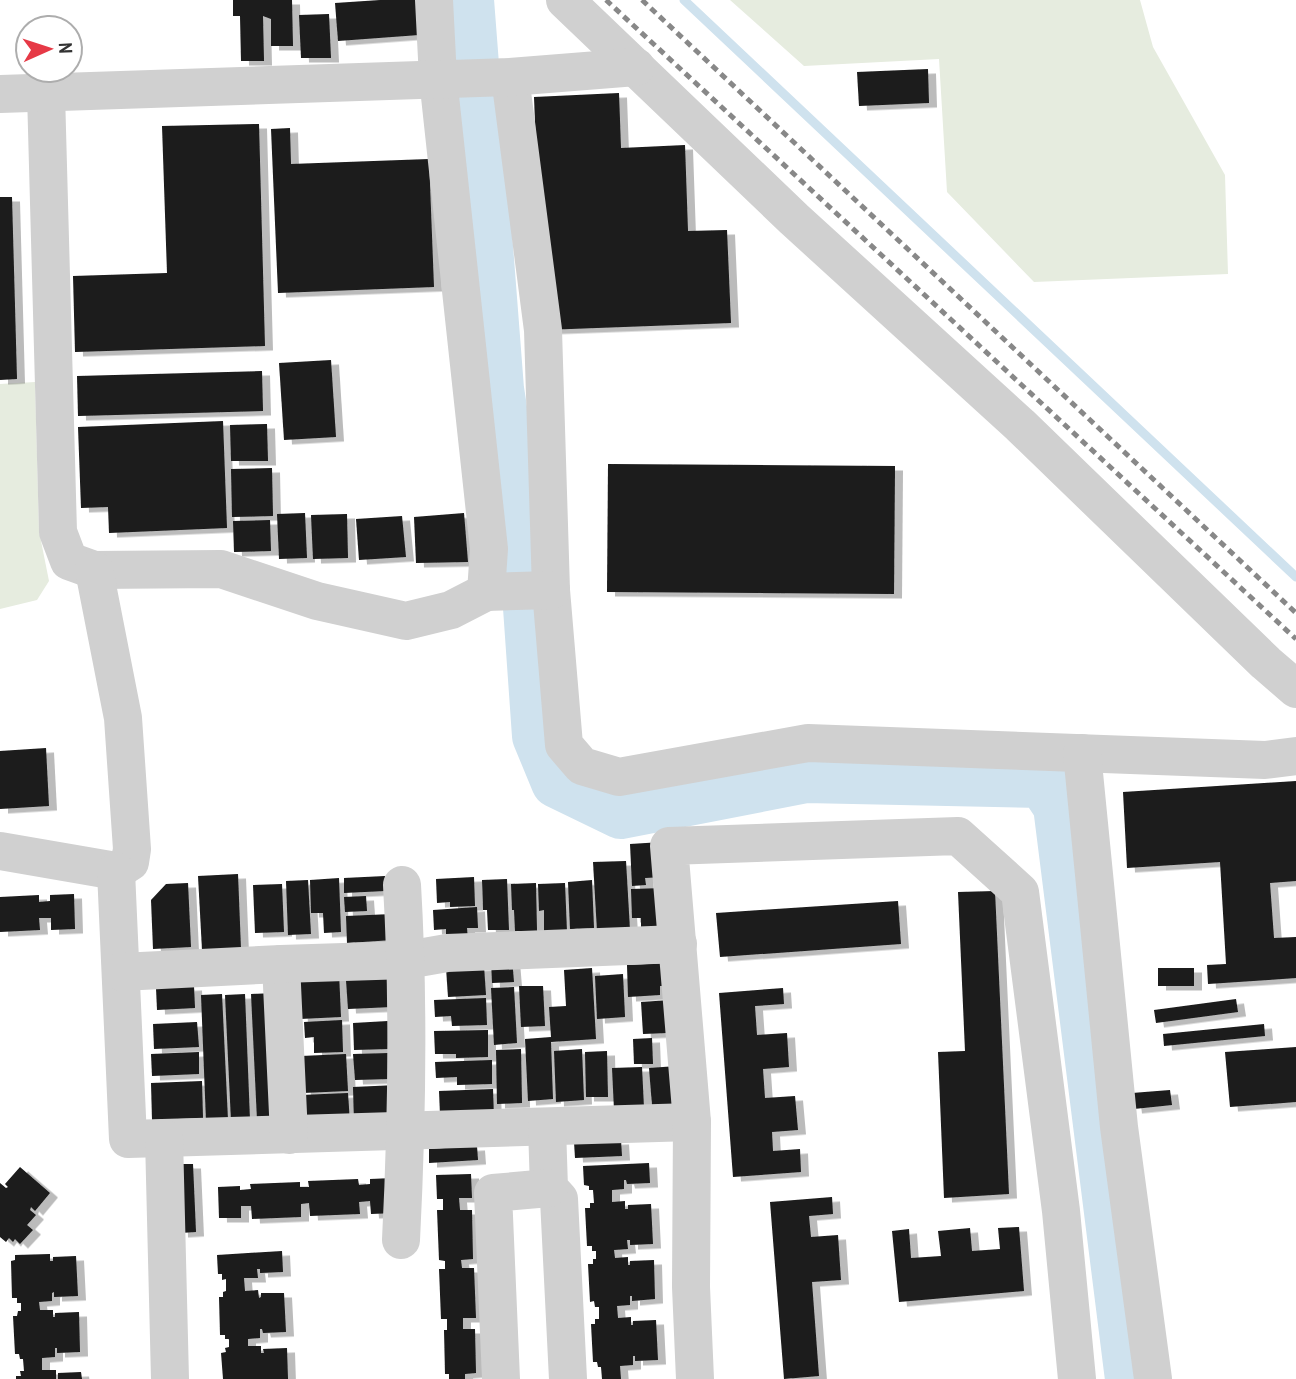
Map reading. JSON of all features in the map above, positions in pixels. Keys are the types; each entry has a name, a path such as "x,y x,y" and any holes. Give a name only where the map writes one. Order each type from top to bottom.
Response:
{"street":[{"path":"434,0 438,78 489,549 486,592"},
{"path":"565,0 794,219 1020,425 1296,690"},
{"path":"0,94 510,77 636,67"},
{"path":"510,77 543,330 551,590 564,745 582,766 619,777 808,743 1265,760 1296,757"},
{"path":"46,93 58,532 69,561 94,570 220,569 317,601 407,621 451,610 486,592 551,590"},
{"path":"0,851 116,871 130,862 132,849 123,718 94,570"},
{"path":"1082,753 1119,1127 1153,1379"},
{"path":"695,1379 691,1287 692,1122 669,846 958,836 1020,892 1061,1211 1077,1379"},
{"path":"116,871 128,1139 692,1122"},
{"path":"401,1240 407,1131 407,960 402,885"},
{"path":"121,972 407,960 447,953 677,944"},
{"path":"281,964 289,1135"},
{"path":"547,1127 549,1188 559,1199 568,1379"},
{"path":"164,1138 170,1379"},
{"path":"501,1379 493,1193 549,1188"}],"shaded area":[{"path":"730,0 1140,0 1153,47 1225,175 1228,274 1034,282 947,192 939,59 804,66"},
{"path":"35,382 39,531 49,581 37,600 0,609 0,384"}],"building":[{"path":"233,0 292,0 293,46 271,46 271,19 263,16 264,61 241,61 240,16 233,16"},
{"path":"416,0 419,35 338,41 335,3"},
{"path":"329,14 331,58 301,58 299,15"},
{"path":"928,69 929,103 859,106 857,72"},
{"path":"619,93 621,148 685,145 688,231 727,230 731,323 543,330 534,97"},
{"path":"259,124 265,346 75,352 73,276 167,273 162,126"},
{"path":"290,128 291,164 429,159 434,287 278,293 271,129"},
{"path":"0,197 12,197 17,379 0,380"},
{"path":"331,360 336,437 284,440 279,363"},
{"path":"262,371 263,411 78,416 77,376"},
{"path":"223,421 227,528 109,533 108,507 81,508 78,427"},
{"path":"267,424 268,461 231,461 230,425"},
{"path":"608,464 895,466 894,594 607,592"},
{"path":"272,468 273,516 232,517 231,469"},
{"path":"305,513 307,558 279,559 277,514"},
{"path":"464,513 468,562 416,563 414,517"},
{"path":"347,514 348,558 313,559 311,515"},
{"path":"402,516 406,557 359,560 356,519"},
{"path":"270,520 271,551 234,552 233,521"},
{"path":"46,748 49,806 0,809 0,751"},
{"path":"1296,781 1296,881 1270,883 1274,938 1296,937 1296,978 1208,984 1207,965 1226,964 1220,862 1127,868 1123,792"},
{"path":"662,842 664,877 645,878 646,885 632,886 630,844"},
{"path":"626,861 630,930 597,931 593,862"},
{"path":"238,874 241,949 202,950 198,876"},
{"path":"385,876 385,891 344,893 344,878"},
{"path":"474,877 475,906 450,907 450,902 437,903 436,879"},
{"path":"339,878 341,932 324,933 323,913 311,913 310,880"},
{"path":"507,879 509,930 488,930 487,910 483,910 482,880"},
{"path":"308,880 311,934 288,935 286,881"},
{"path":"592,880 594,928 570,929 568,882"},
{"path":"188,883 191,947 153,949 151,900 166,884"},
{"path":"536,883 537,931 515,931 511,884"},
{"path":"565,883 567,932 544,933 544,910 539,911 538,884"},
{"path":"282,884 284,932 255,933 253,885"},
{"path":"665,888 660,930 641,931 641,918 632,918 631,889"},
{"path":"995,891 1009,1194 944,1198 938,1052 965,1051 958,892"},
{"path":"74,894 75,929 51,930 51,918 39,918 40,930 0,932 0,897 39,895 39,902 50,901 50,895"},
{"path":"366,896 367,911 345,912 344,897"},
{"path":"898,901 901,944 720,957 716,913"},
{"path":"477,907 478,928 467,928 468,940 446,942 446,929 434,930 433,910"},
{"path":"392,914 393,940 347,943 346,916"},
{"path":"512,958 514,982 492,983 491,960"},
{"path":"669,963 670,986 660,986 660,995 628,997 627,965"},
{"path":"484,966 486,995 448,997 446,968"},
{"path":"592,968 596,1039 551,1042 553,1099 528,1101 525,1039 551,1037 549,1007 566,1006 564,970"},
{"path":"1158,968 1194,968 1194,986 1158,986"},
{"path":"339,973 341,1017 300,1019 297,975"},
{"path":"623,974 625,1017 597,1019 595,976"},
{"path":"391,978 392,1007 348,1009 346,980"},
{"path":"194,986 195,1008 157,1010 156,988"},
{"path":"519,986 543,986 545,1026 521,1027"},
{"path":"514,987 517,1043 494,1045 491,988"},
{"path":"783,988 784,1004 755,1006 757,1035 787,1033 789,1067 763,1069 765,1098 795,1096 798,1130 772,1132 773,1151 800,1149 801,1172 733,1177 719,993"},
{"path":"276,993 281,1119 257,1120 251,994"},
{"path":"222,994 228,1120 206,1121 201,995"},
{"path":"245,994 250,1120 231,1121 225,995"},
{"path":"486,998 487,1025 452,1026 451,1016 435,1017 434,1000"},
{"path":"1236,999 1238,1012 1156,1023 1154,1010"},
{"path":"670,1000 667,1033 643,1034 641,1002"},
{"path":"342,1020 343,1052 314,1053 314,1037 305,1038 304,1022"},
{"path":"388,1021 389,1049 354,1050 353,1023"},
{"path":"197,1022 199,1047 154,1049 153,1024"},
{"path":"1264,1024 1265,1036 1164,1046 1163,1034"},
{"path":"488,1030 488,1057 456,1058 456,1054 435,1054 434,1031"},
{"path":"652,1038 653,1064 634,1064 633,1039"},
{"path":"1296,1047 1296,1102 1230,1107 1225,1052"},
{"path":"521,1049 522,1103 497,1104 496,1050"},
{"path":"582,1049 584,1100 556,1102 554,1051"},
{"path":"607,1051 608,1097 586,1097 585,1052"},
{"path":"199,1052 199,1074 152,1076 151,1054"},
{"path":"389,1053 390,1079 355,1080 353,1054"},
{"path":"346,1054 348,1091 303,1093 301,1056"},
{"path":"492,1060 492,1084 457,1085 457,1077 436,1078 435,1062"},
{"path":"677,1066 680,1104 652,1106 649,1068"},
{"path":"642,1067 644,1108 614,1110 612,1068"},
{"path":"202,1081 203,1118 152,1120 151,1083"},
{"path":"397,1085 399,1121 354,1123 353,1087"},
{"path":"493,1089 494,1118 440,1115 439,1091"},
{"path":"1170,1090 1172,1105 1134,1109 1132,1093"},
{"path":"348,1093 350,1123 302,1125 301,1095"},
{"path":"621,1140 622,1156 575,1158 574,1142"},
{"path":"477,1146 478,1160 429,1163 429,1149"},
{"path":"649,1163 650,1183 627,1184 624,1180 624,1189 612,1190 612,1202 625,1201 625,1209 628,1209 628,1205 651,1204 653,1244 630,1245 630,1240 627,1240 628,1249 614,1250 615,1258 628,1257 628,1265 630,1261 654,1260 655,1299 632,1301 630,1296 630,1305 617,1306 618,1318 631,1317 631,1325 633,1321 656,1320 658,1360 635,1361 633,1356 633,1365 620,1366 621,1379 602,1379 601,1367 598,1367 597,1362 593,1362 591,1324 595,1324 595,1319 599,1319 599,1307 595,1307 594,1301 590,1302 588,1264 593,1264 596,1251 592,1251 592,1246 587,1246 585,1208 590,1208 590,1203 594,1203 593,1190 584,1185 583,1166"},
{"path":"178,1164 193,1164 196,1232 180,1233"},
{"path":"20,1167 50,1193 35,1211 31,1207 30,1210 36,1215 27,1225 33,1230 20,1244 15,1239 13,1242 9,1238 6,1242 0,1237 0,1183 8,1187 5,1184"},
{"path":"471,1174 472,1198 459,1198 460,1210 472,1210 473,1259 461,1260 462,1268 474,1268 476,1318 463,1318 463,1329 475,1329 476,1373 465,1374 465,1379 449,1379 449,1374 445,1374 444,1330 447,1330 447,1319 441,1319 439,1269 445,1269 445,1261 439,1260 437,1210 443,1210 443,1199 437,1199 436,1175"},
{"path":"393,1178 395,1213 371,1214 370,1201 359,1202 360,1214 310,1216 309,1203 301,1204 301,1217 252,1219 251,1206 241,1206 241,1218 219,1218 218,1187 240,1186 240,1190 251,1189 250,1184 300,1182 300,1187 309,1187 308,1181 358,1179 359,1185 370,1184 370,1179"},
{"path":"832,1197 833,1214 809,1216 811,1237 838,1235 841,1280 812,1282 819,1376 784,1379 770,1202"},
{"path":"1019,1227 1024,1291 899,1302 892,1231 909,1229 911,1258 941,1256 938,1231 970,1228 972,1251 1000,1249 998,1228"},
{"path":"282,1251 283,1272 260,1273 260,1269 257,1269 258,1278 244,1278 245,1291 258,1290 259,1298 261,1293 284,1293 286,1332 263,1333 260,1329 260,1338 248,1339 248,1346 261,1346 261,1353 264,1353 263,1349 287,1348 288,1379 223,1379 221,1353 226,1352 225,1348 229,1347 229,1339 220,1335 219,1297 223,1297 223,1292 226,1291 226,1279 222,1280 222,1274 218,1274 217,1255"},
{"path":"50,1254 50,1261 53,1261 53,1257 76,1256 78,1296 54,1297 54,1292 52,1301 39,1302 40,1310 53,1310 53,1317 55,1313 79,1312 80,1352 57,1353 55,1348 55,1357 42,1358 42,1370 56,1370 56,1379 16,1379 16,1376 21,1376 20,1371 24,1371 23,1359 20,1359 19,1354 15,1354 13,1316 17,1316 18,1311 21,1311 21,1303 17,1303 17,1298 12,1298 11,1261 15,1260 15,1255"},
{"path":"81,1372 82,1379 58,1379 58,1373"}],"waterway":[{"path":"468,0 498,389 527,579 538,736 557,782 621,813 806,777 1043,782 1059,806 1131,1379"},
{"path":"684,0 1296,577"}],"railway":[{"path":"606,0 1296,639"},
{"path":"642,0 1296,613"}]}
